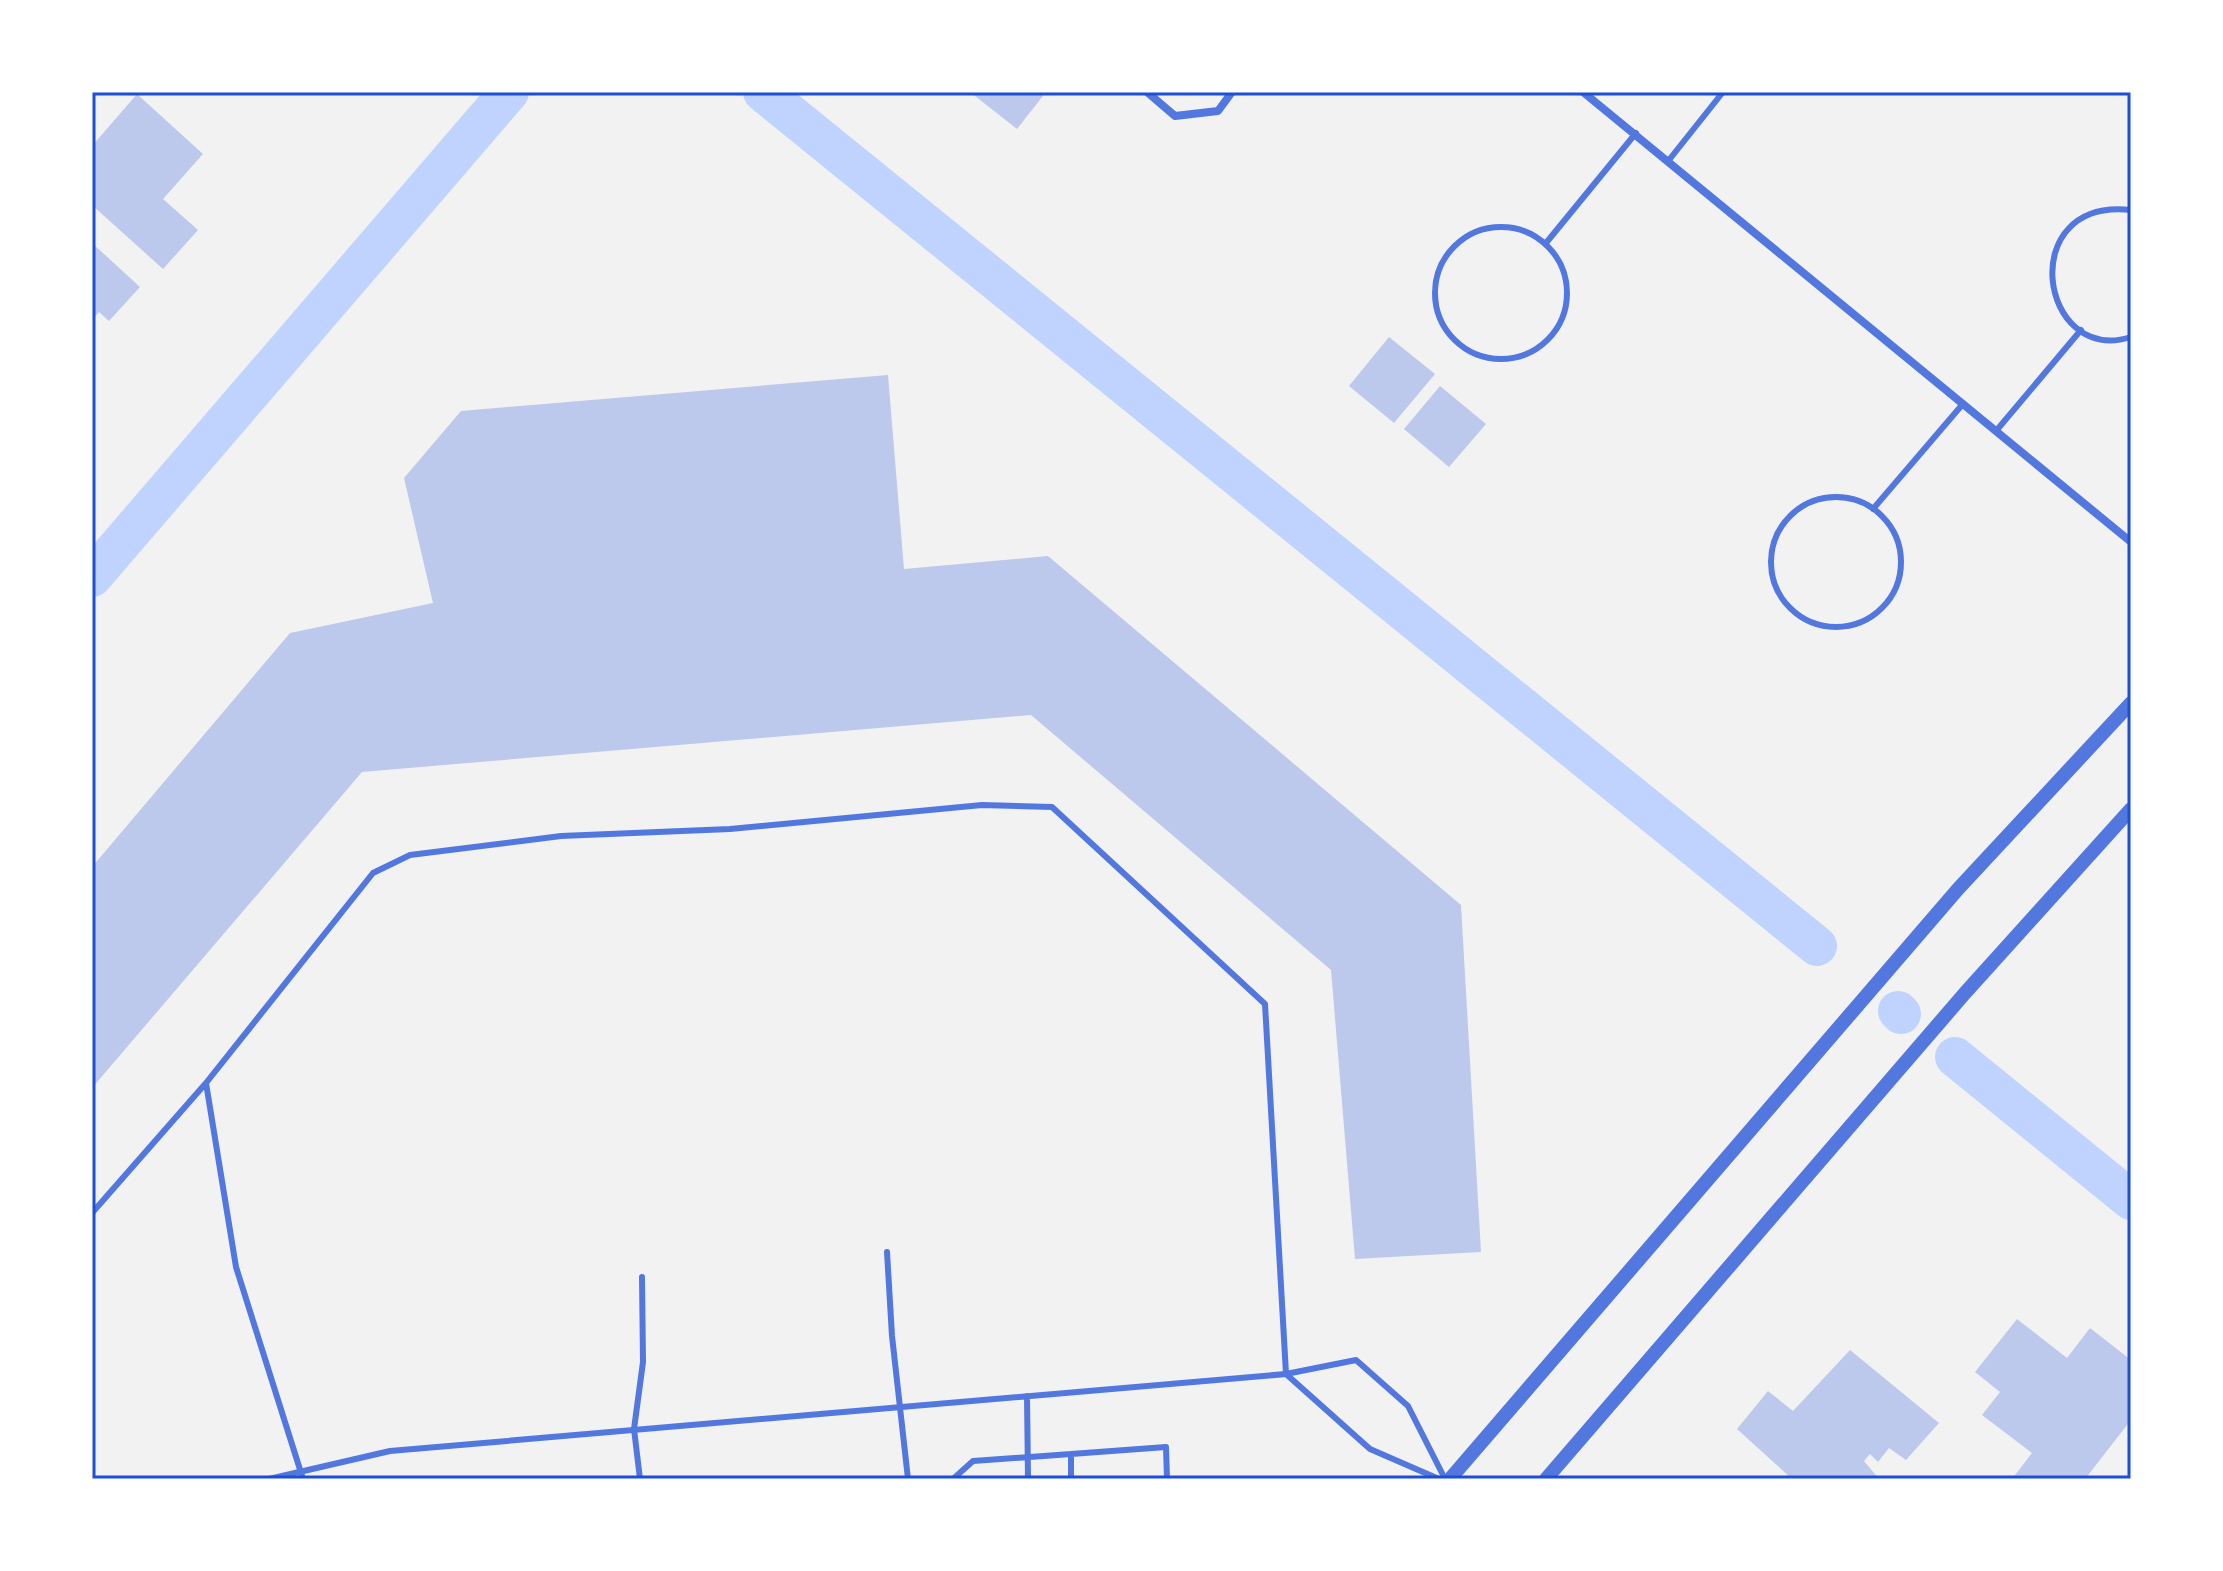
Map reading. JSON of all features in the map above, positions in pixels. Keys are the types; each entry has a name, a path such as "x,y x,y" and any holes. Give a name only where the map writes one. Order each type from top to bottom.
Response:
{"street":[{"path":"1147,92 1175,116 1218,111 1232,92"},
{"path":"1583,92 2131,542"},
{"path":"1445,1479 1958,889 2131,703"},
{"path":"1546,1479 1955,1004 2131,809"}],"lane":[{"path":"1669,160 1723,92"},
{"path":"1546,243 1636,133"},
{"path":"2131,210 2114,208 2093,212 2075,223 2061,238 2052,257 2050,278 2055,298 2065,316 2081,330 2102,339 2131,337"},
{"path":"1503,226 1526,230 1546,243 1559,259 1567,278 1568,299 1562,319 1551,337 1534,350 1515,358 1494,359 1474,354 1456,343 1442,324 1435,303 1435,279 1452,249 1480,229 1503,226"},
{"path":"1996,431 2081,330"},
{"path":"1873,509 1962,405"},
{"path":"1833,497 1854,500 1873,509 1888,524 1899,553 1896,585 1885,604 1870,618 1849,626 1817,625 1790,610 1777,592 1771,571 1772,550 1779,530 1793,513 1811,502 1833,497"},
{"path":"92,1213 206,1083 373,873 410,855 561,836 730,829 982,805 1052,807 1265,1004 1286,1374 1370,1449 1445,1479"},
{"path":"206,1083 236,1267 303,1479"},
{"path":"887,1252 892,1336 908,1479"},
{"path":"640,1479 634,1429 643,1362 642,1277"},
{"path":"269,1479 390,1451 1286,1374 1356,1360 1408,1406 1445,1479"},
{"path":"1027,1396 1028,1479"},
{"path":"953,1479 973,1461 1166,1447 1167,1479"},
{"path":"1071,1454 1071,1479"},
{"path":"287,1479 299,1471"}],"building":[{"path":"970,92 1046,92 1017,129"},
{"path":"137,94 203,154 163,199 198,230 163,269 92,205 92,146"},
{"path":"92,243 140,287 109,321 99,312 92,320"},
{"path":"1389,337 1435,374 1394,423 1349,386"},
{"path":"888,375 904,569 1048,556 1461,905 1481,1252 1355,1259 1331,970 1031,715 362,772 92,1088 92,867 290,633 433,603 404,478 461,411"},
{"path":"1440,386 1486,424 1449,467 1404,429"},
{"path":"2017,1319 2067,1358 2090,1328 2131,1360 2131,1420 2085,1479 2012,1479 2032,1453 1982,1415 2000,1392 1975,1372"},
{"path":"1850,1350 1939,1423 1906,1460 1889,1448 1878,1462 1870,1454 1864,1461 1879,1479 1792,1479 1737,1429 1768,1391 1793,1411"}],"waterway":[{"path":"92,577 509,92"},
{"path":"763,92 1817,946"},
{"path":"1898,1011 1901,1014"},
{"path":"1955,1057 2131,1200"}]}
